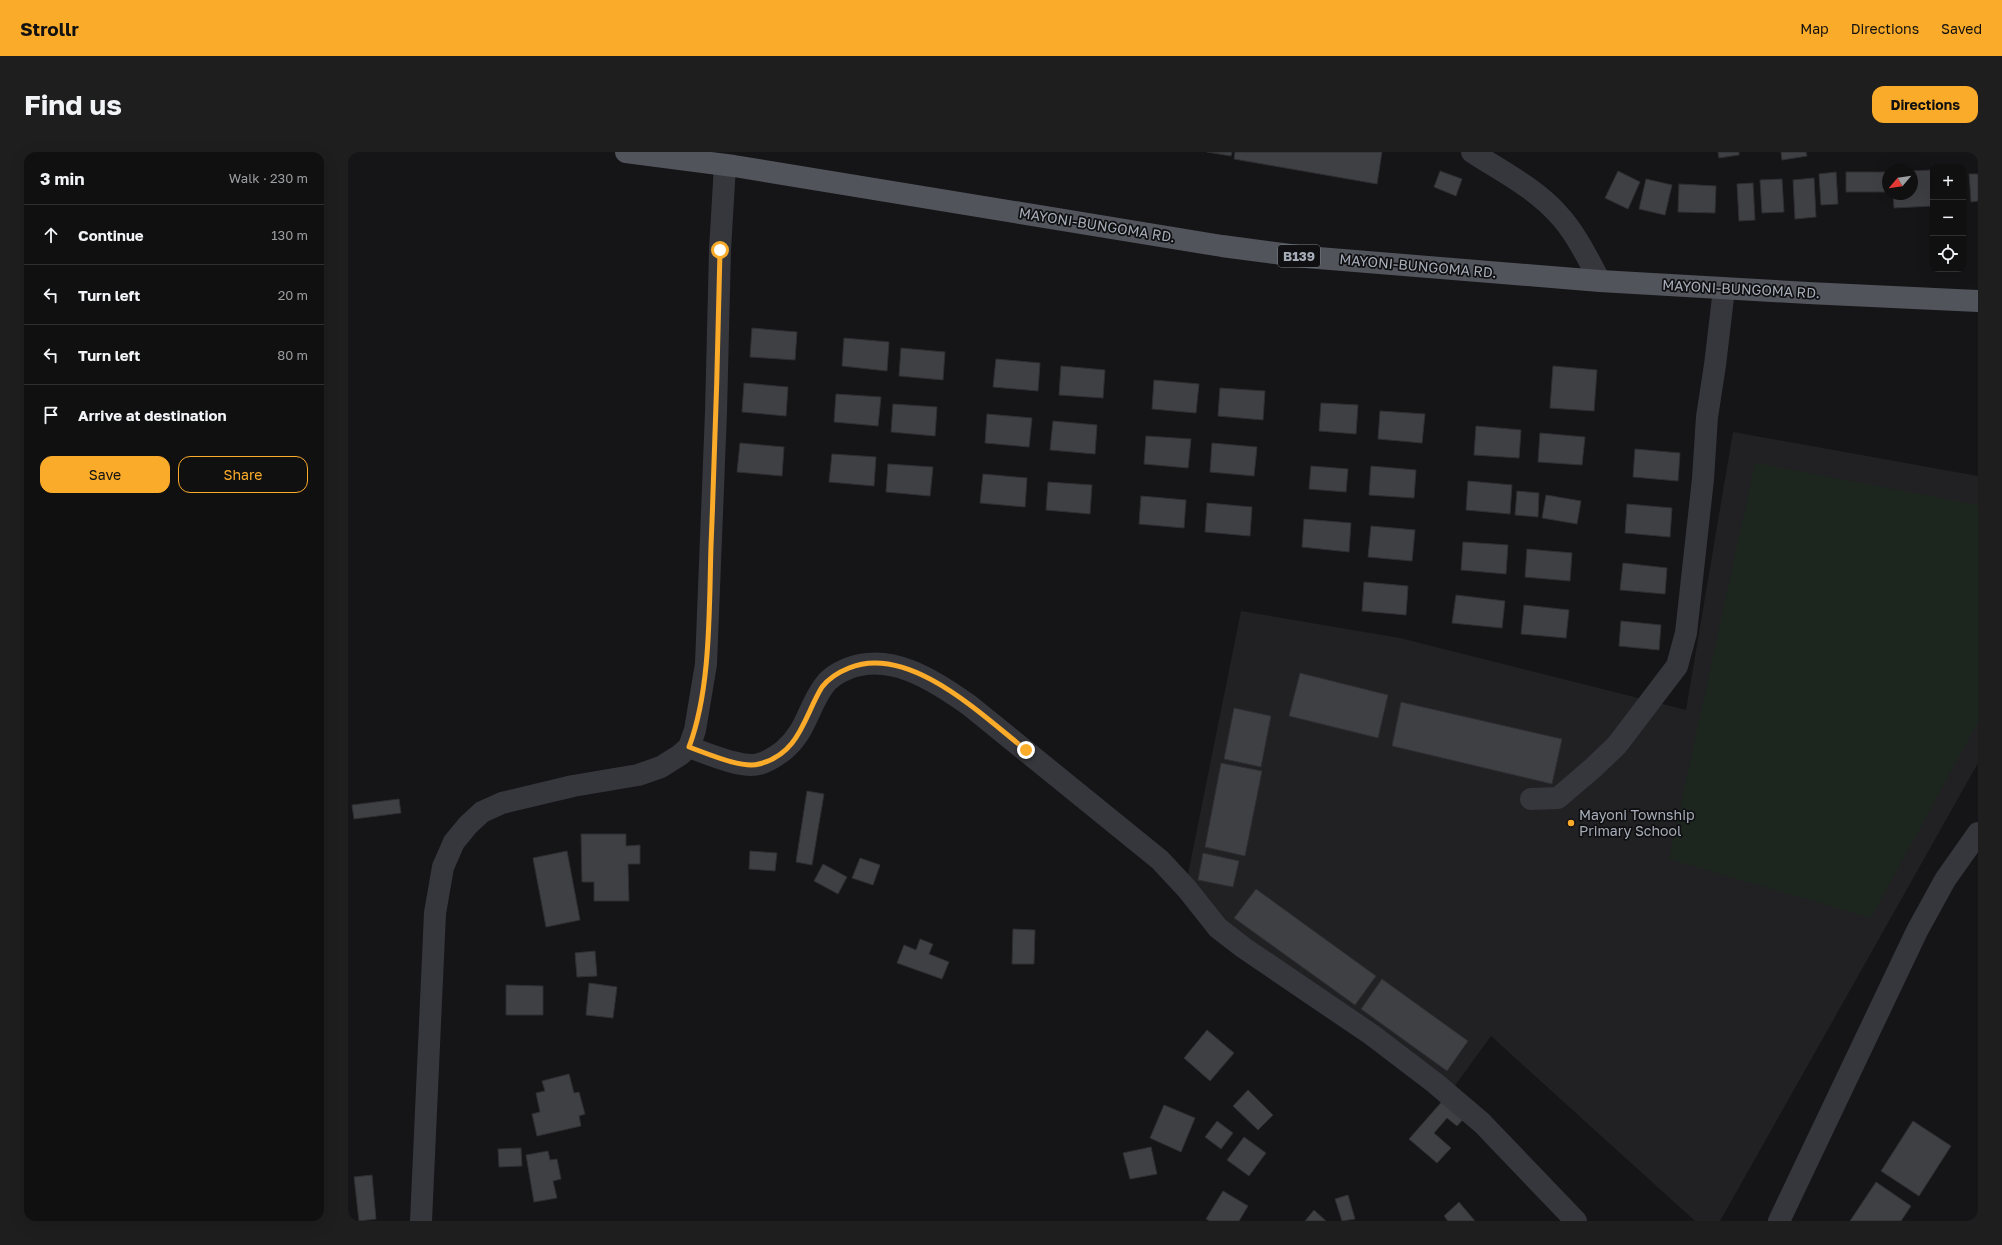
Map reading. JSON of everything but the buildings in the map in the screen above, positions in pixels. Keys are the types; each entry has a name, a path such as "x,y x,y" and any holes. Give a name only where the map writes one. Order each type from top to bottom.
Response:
{"main road":[{"name":"MAYONI-BUNGOMA RD.","path":"626,152 725,165 1222,246 1298,256 1600,281 1724,289 1978,301"}],"street":[{"path":"1472,152 1543,199 1559,215 1573,234 1600,281"},
{"path":"421,1221 425,1168 430,1001 435,912 443,868 454,842 468,824 482,812 502,803 573,786 638,775 661,767 689,747 695,730 706,664 716,412 720,250 725,165"},
{"path":"1531,799 1558,798 1593,768 1617,744 1677,666 1686,633 1690,604 1703,479 1707,418 1716,365 1724,289"},
{"path":"689,747 748,765 758,765 768,761 792,744 801,732 822,688 828,681 854,666 867,663 895,666 917,673 938,683 975,710 1160,860 1187,889 1218,928 1244,948 1372,1035 1435,1083 1482,1123 1539,1180 1576,1221"},
{"path":"1779,1221 1917,931 1945,880 1978,833"}],"shaded area":[{"name":"Mayoni Township Primary School","path":"1733,432 1978,476 1978,763 1720,1221 1695,1221 1491,1036 1454,1087 1230,925 1187,879 1241,611 1400,638 1686,710"},
{"path":"1755,463 1978,505 1978,722 1871,918 1669,859"}],"place":[{"name":"Mayoni Township Primary School","path":"1571,823"}],"route":[{"path":"720,250 716,412 706,664 695,730 689,747 748,765 758,765 768,761 792,744 801,732 822,688 828,681 844,670 854,666 867,663 879,663 917,673 938,683 969,705 1026,750"}]}
